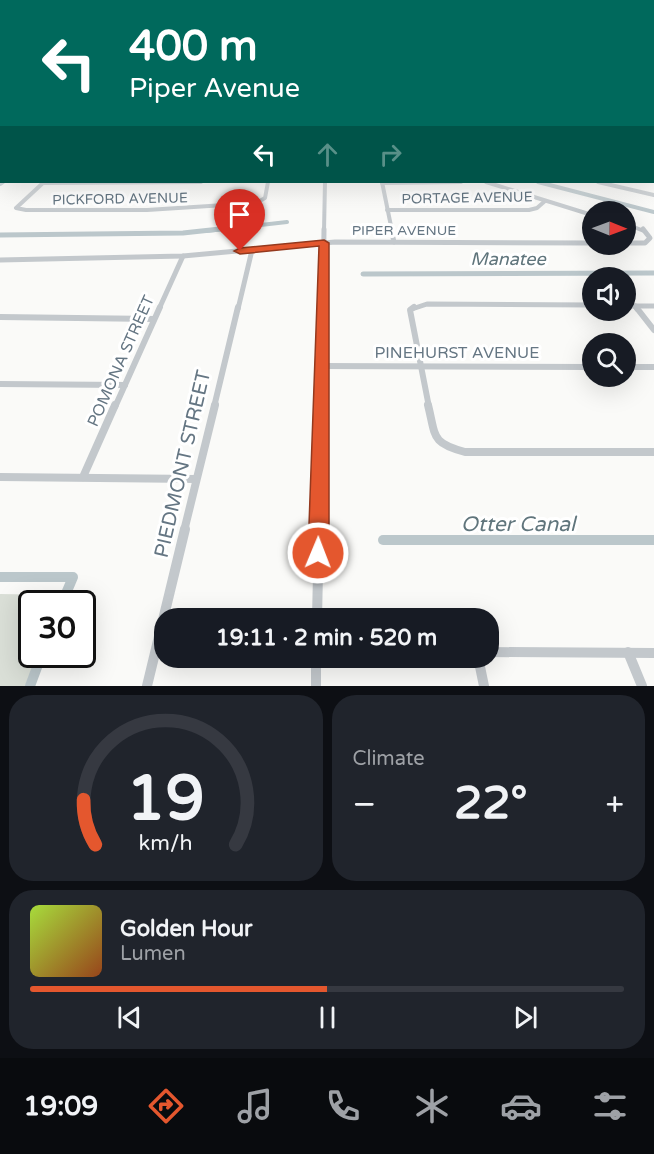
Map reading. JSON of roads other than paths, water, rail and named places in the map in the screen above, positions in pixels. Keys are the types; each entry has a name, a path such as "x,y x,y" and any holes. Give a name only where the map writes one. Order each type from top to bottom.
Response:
{"street":[{"name":"PICKFORD AVENUE","path":"43,183 16,208 26,210 201,208 261,201 266,196 268,183"},
{"path":"317,608 325,183"},
{"path":"382,183 394,242"},
{"path":"489,183 582,212"},
{"path":"602,183 654,195"},
{"name":"PORTAGE AVENUE","path":"387,210 530,210 537,208 544,201"},
{"path":"636,227 644,229 650,238 645,243 636,243"},
{"name":"PIPER AVENUE","path":"0,260 183,256 324,243 582,243"},
{"name":"PIEDMONT STREET","path":"169,608 196,479 252,250"},
{"name":"POMONA STREET","path":"83,477 183,256"},
{"path":"582,305 427,304 414,307 409,315 435,438 443,446 465,452 654,452"},
{"path":"636,306 654,306"},
{"path":"636,307 654,330"},
{"path":"0,317 154,319"},
{"name":"PINEHURST AVENUE","path":"322,366 582,367"},
{"path":"636,367 654,367"},
{"path":"0,384 125,385"},
{"path":"0,477 196,479"},
{"path":"499,652 654,652"},
{"path":"628,652 642,686"},
{"name":"PIEDMONT STREET","path":"147,686 154,667"},
{"path":"316,668 316,686"},
{"path":"480,668 484,686"}],"waterway":[{"path":"542,183 654,212"},
{"path":"206,231 287,222"},
{"path":"0,235 183,233 220,229"},
{"name":"Manatee","path":"363,274 654,273"},
{"name":"Otter Canal","path":"383,540 654,540"},
{"path":"0,577 73,577 68,590"},
{"path":"30,686 37,668"}]}
